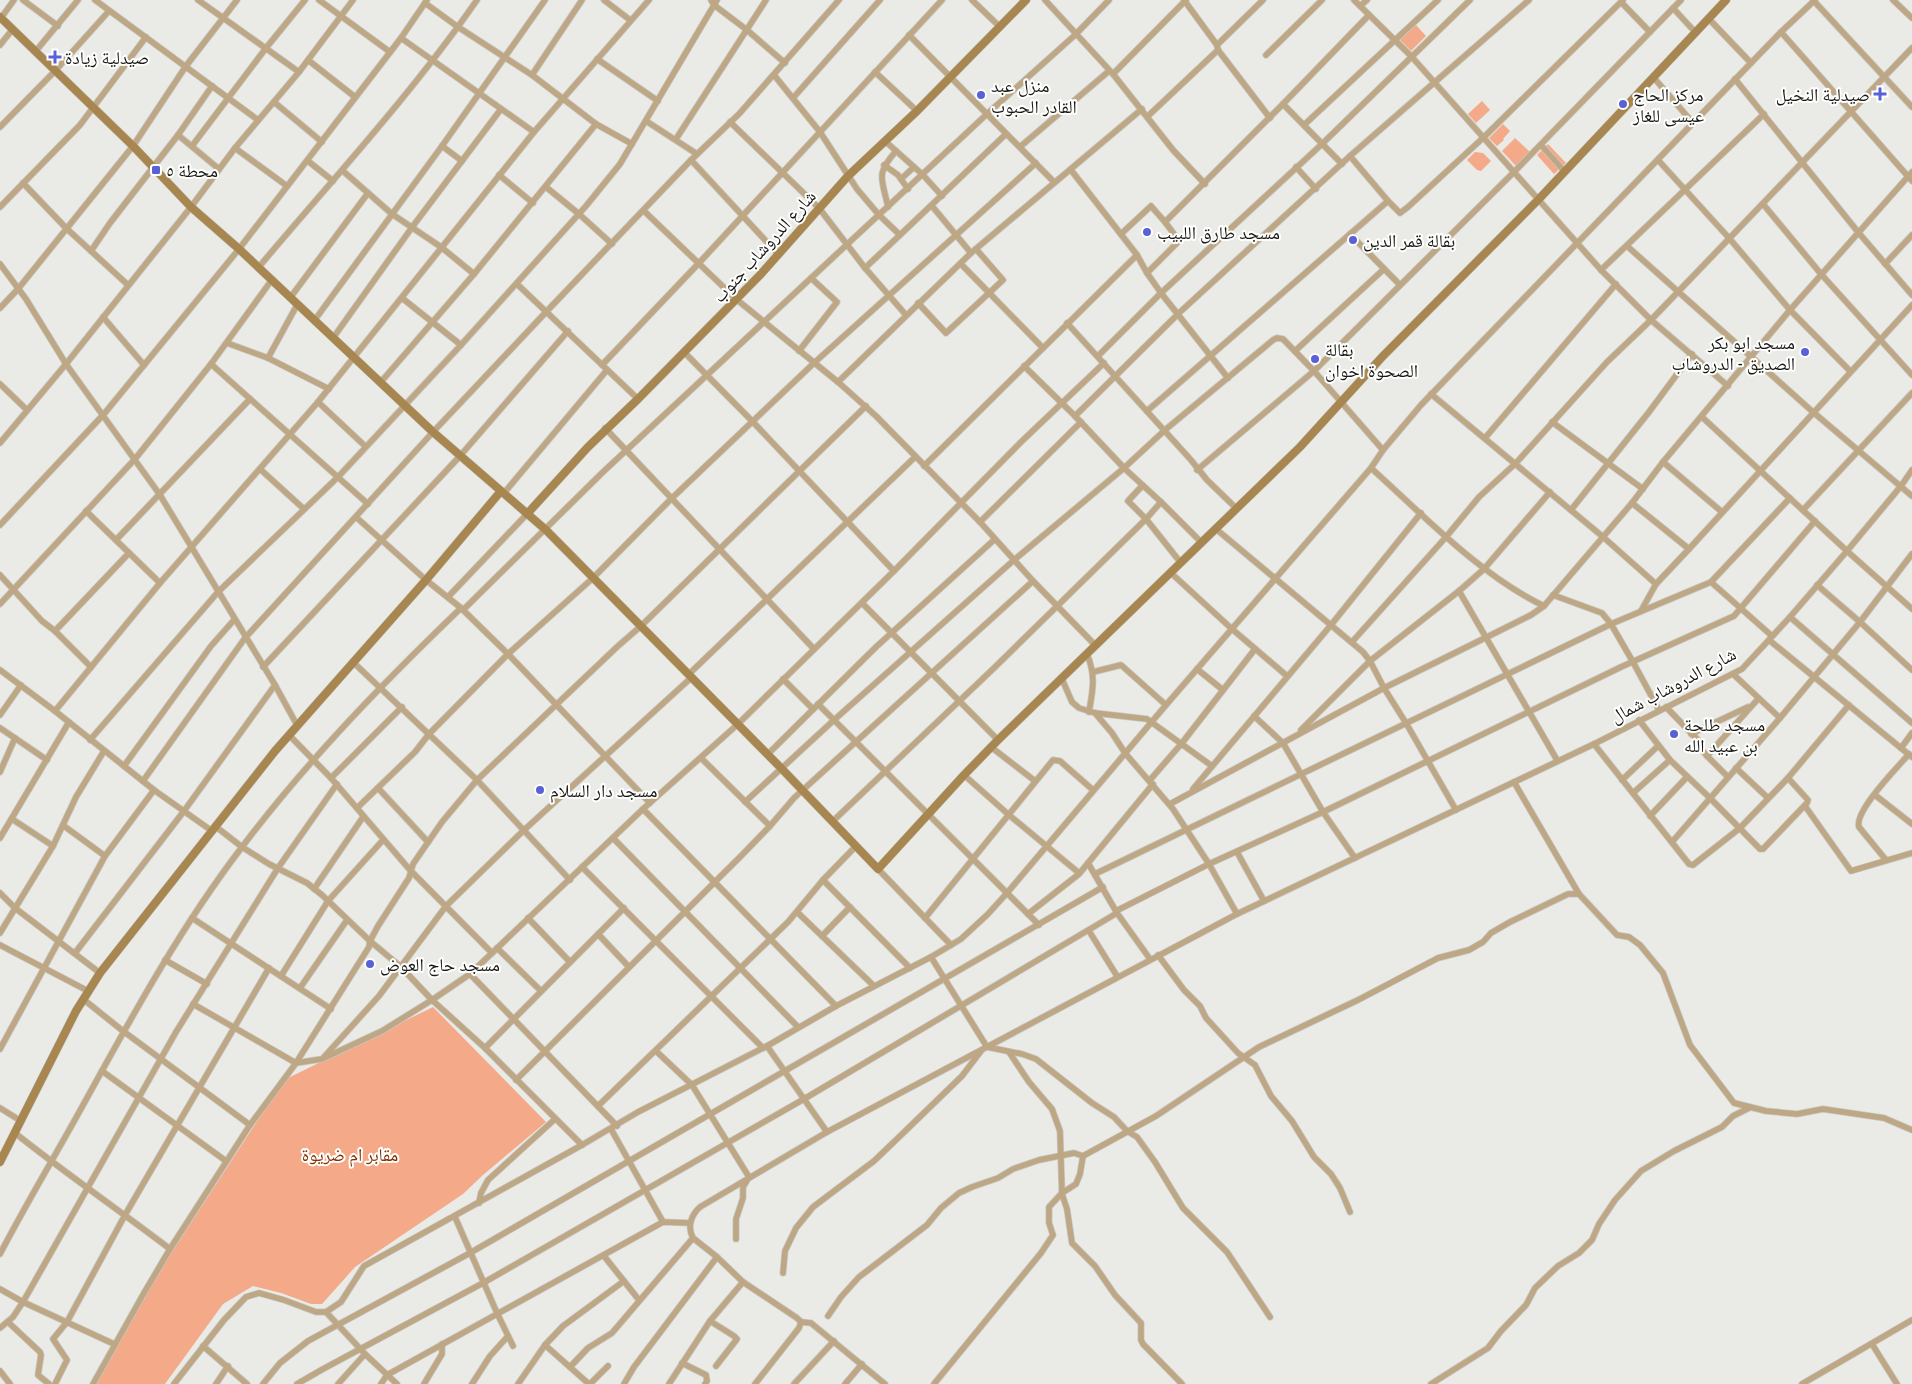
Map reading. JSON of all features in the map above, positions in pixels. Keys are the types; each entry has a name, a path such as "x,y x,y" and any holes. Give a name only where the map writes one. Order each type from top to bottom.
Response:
{"street":[{"path":"14,0 0,18 133,146 191,207 239,249 433,432 546,530 768,754 951,945"},
{"path":"22,0 58,26"},
{"path":"35,52 78,0"},
{"path":"95,0 258,120"},
{"path":"198,0 298,72"},
{"path":"0,308 133,146 186,66 237,0"},
{"path":"192,146 304,0"},
{"path":"319,0 390,52"},
{"path":"0,442 66,364 191,207 219,168 308,60 353,0"},
{"path":"258,268 392,112 477,0"},
{"path":"314,321 442,146 545,0"},
{"path":"532,75 582,0"},
{"path":"604,0 630,20"},
{"path":"55,711 160,583 329,389 534,132 649,0"},
{"path":"676,139 766,0"},
{"path":"143,782 245,638 433,432 785,63 839,0"},
{"path":"793,98 880,0"},
{"path":"0,1162 83,999 100,973 297,725 354,663 502,492 605,367 942,0"},
{"path":"972,0 1000,27"},
{"name":"شارع الدروشاب جنوب","path":"527,514 606,428 638,399 736,299 848,176 951,77 1026,0"},
{"path":"1045,0 1075,35 1111,72 1148,116 1173,150 1205,184"},
{"path":"0,1254 123,1031 165,960 242,847 312,760 381,687 626,451 988,113 1075,35 1109,0"},
{"path":"1021,146 1111,72 1185,0 1270,118"},
{"path":"1148,116 1218,48 1263,0"},
{"path":"1266,55 1322,0"},
{"path":"1354,0 1411,56 1601,270 1651,320 1728,386"},
{"path":"1360,6 1367,0"},
{"path":"1304,125 1438,0"},
{"path":"1098,356 1161,293 1322,144 1470,0"},
{"path":"1075,416 1179,313 1350,156 1529,0"},
{"path":"1613,0 1621,3 1650,32"},
{"path":"1198,470 1314,371 1514,173 1681,0"},
{"path":"878,869 998,740 1290,457 1418,319 1538,200 1726,0"},
{"path":"174,1384 240,1302 254,1294 275,1297 316,1312 326,1312 340,1302 364,1266 455,1217 638,1112 765,1047 836,1006 932,957 970,931 1007,893 1152,721 1371,468 1383,450 1431,394 1692,123 1814,0 1911,105"},
{"path":"1893,0 1912,18"},
{"path":"0,525 104,414 239,249 308,161 426,2 458,27 532,75 596,124 632,144"},
{"path":"90,740 218,592 338,477 365,446 461,346 579,214 620,164 714,2 785,63"},
{"path":"1350,156 1388,202 1397,211 1403,211 1484,138 1621,3"},
{"path":"1673,8 1696,33"},
{"path":"0,127 55,71 109,10"},
{"path":"1165,222 1205,184 1369,15"},
{"path":"1709,19 1751,63"},
{"path":"0,45 12,30"},
{"path":"1170,804 1297,734 1384,688 1487,638 1544,606 1632,503 1663,462 1790,310 1858,232 1911,177 1781,32"},
{"path":"909,35 988,113 1006,134 1021,146 1054,182"},
{"path":"0,207 94,108 146,37"},
{"path":"401,38 534,132"},
{"path":"1352,642 1446,537 1479,497 1516,463 1606,362 1651,320 1912,49"},
{"path":"597,59 658,101"},
{"path":"308,60 355,97"},
{"path":"875,72 917,110"},
{"path":"774,74 820,132 848,176 879,215 900,235"},
{"path":"1654,78 1692,123"},
{"path":"1735,79 1858,232 1912,295"},
{"path":"91,251 110,223 154,168 212,86"},
{"path":"274,102 322,142"},
{"path":"1283,104 1342,164"},
{"path":"333,338 413,226 501,109"},
{"path":"838,382 974,251 1142,109"},
{"path":"1601,270 1764,114"},
{"path":"646,121 697,154"},
{"path":"730,122 819,208 865,268 906,315"},
{"path":"380,383 474,274 596,124"},
{"path":"865,268 1006,134"},
{"path":"178,135 219,168"},
{"path":"885,141 923,175 942,196"},
{"path":"1541,145 1565,172"},
{"path":"442,146 462,161"},
{"path":"236,148 287,186"},
{"path":"888,207 882,173 884,165 896,151"},
{"path":"691,160 778,254"},
{"path":"1658,160 1686,189 1790,310 1850,371"},
{"path":"308,161 333,181"},
{"path":"356,808 421,746 430,734 508,654 593,578 671,499 888,295 1036,162"},
{"path":"884,165 901,179 908,189"},
{"path":"901,179 914,167"},
{"path":"1296,167 1316,189"},
{"path":"1071,170 1137,254 1161,293 1179,313 1228,378"},
{"path":"343,171 392,214 413,226 474,274"},
{"path":"499,175 533,203"},
{"path":"23,184 66,228 128,285"},
{"path":"546,187 612,244"},
{"path":"290,298 368,193"},
{"path":"1147,411 1388,202"},
{"path":"1763,204 1821,274 1912,375"},
{"path":"918,303 946,333 1003,280 956,235 932,206"},
{"path":"1121,234 1151,206 1177,238 1177,243 1147,272"},
{"path":"644,210 736,299 866,406 980,522 1056,606 1095,645"},
{"path":"1350,234 1400,285"},
{"path":"1885,264 1912,235"},
{"path":"1627,246 1813,412 1912,496"},
{"path":"924,466 1137,254"},
{"path":"0,264 18,288 66,364 104,414 160,495 275,685 297,725"},
{"path":"961,264 1043,348"},
{"path":"1296,351 1384,269"},
{"path":"799,351 837,302 811,278"},
{"path":"0,604 135,459 211,364 271,281"},
{"path":"517,284 638,399"},
{"path":"1485,438 1616,284"},
{"path":"402,298 461,346"},
{"path":"268,358 297,305"},
{"path":"1641,611 1656,584 1912,305"},
{"path":"103,317 144,365"},
{"path":"1068,323 1198,470 1236,508"},
{"path":"263,667 460,456 568,331"},
{"path":"745,802 1014,560 1124,468 1164,430 1277,338 1283,339 1296,351 1342,401 1383,450"},
{"path":"227,342 268,358 329,389"},
{"path":"684,352 894,571"},
{"path":"1571,510 1692,354"},
{"path":"193,1004 296,1064 322,1060 382,1031 470,974 643,809 738,724 894,571 960,502 1104,363"},
{"path":"211,364 368,504"},
{"path":"1024,366 1142,486 1202,543"},
{"path":"0,384 27,410"},
{"path":"1431,394 1516,463 1656,584"},
{"path":"1803,510 1912,394"},
{"path":"116,540 250,399"},
{"path":"318,402 365,446"},
{"path":"92,1384 170,1249 226,1161 250,1125 296,1064 331,1009 409,878 410,870 428,842 477,780 641,626 866,406"},
{"path":"1702,416 1912,610"},
{"path":"980,522 1081,422"},
{"path":"1552,422 1643,489"},
{"path":"606,428 814,649"},
{"path":"322,1060 375,1001 446,906 690,676 915,457"},
{"path":"1663,462 1722,512"},
{"path":"1371,468 1484,569 1514,590 1544,606"},
{"path":"260,469 304,509"},
{"name":"شارع الدروشاب شمال","path":"690,1223 695,1211 700,1207 749,1177 827,1132 1117,976 1237,914 1594,744 1742,669 1790,617 1901,486 1912,470"},
{"path":"1142,486 1128,501 1146,519 1181,563"},
{"path":"1297,734 1370,661 1484,569 1550,492"},
{"path":"1095,874 1611,624 1711,582 1790,498"},
{"path":"833,821 959,701 1146,519 1161,502"},
{"path":"1632,503 1689,549"},
{"path":"86,511 160,583"},
{"path":"1190,793 1421,513"},
{"path":"448,597 527,514"},
{"path":"356,517 381,541 462,609 558,705 650,803"},
{"path":"297,1384 484,1283 804,1099 1089,931 1117,912 1209,864 1323,812 1530,711 1734,616 1815,521"},
{"path":"1216,529 1352,642 1370,661 1456,810"},
{"path":"768,754 815,706 891,634 995,539"},
{"path":"55,631 129,553"},
{"path":"1672,842 1780,718 1860,622 1912,554"},
{"path":"1171,572 1232,629 1287,676"},
{"path":"0,575 42,621 55,631 91,667"},
{"path":"516,1080 544,1050 714,883 802,790 1033,581"},
{"path":"1711,582 1814,676 1910,756 1864,808 1858,824 1886,860"},
{"path":"1817,585 1912,670"},
{"path":"1459,591 1558,760"},
{"path":"1553,595 1597,610 1611,624 1659,710"},
{"path":"862,603 998,740"},
{"path":"1790,617 1912,723"},
{"path":"124,766 207,652 234,620"},
{"path":"1028,914 1079,873 1088,863 1255,649"},
{"path":"1087,654 1093,672 1092,712 1112,733 1125,753 1170,804 1209,864 1237,914"},
{"path":"354,663 477,780 523,832 570,880"},
{"path":"1093,672 1118,664 1123,666 1166,705"},
{"path":"1197,669 1223,690"},
{"path":"0,670 55,711 143,782 184,811 314,889 401,967 432,1000 485,1048 582,1145"},
{"path":"1733,674 1780,718"},
{"path":"783,679 834,720 856,741 927,815 1039,925"},
{"path":"1062,679 1072,702 1079,708 1092,712 1142,717 1152,721 1212,766"},
{"path":"0,716 21,685"},
{"path":"75,953 184,811 275,685"},
{"path":"1707,756 1758,699"},
{"path":"1594,744 1689,864 1693,865 1740,828 1788,778 1849,705"},
{"path":"1691,734 1752,706"},
{"path":"331,778 402,707"},
{"path":"1666,707 1698,740 1701,749 1728,777"},
{"path":"1254,716 1283,743 1323,812 1355,858"},
{"path":"1639,720 1658,746 1686,778 1710,798 1760,850 1805,806 1808,800 1788,778"},
{"path":"0,838 69,722"},
{"path":"0,728 48,760"},
{"path":"1901,748 1912,733"},
{"path":"289,735 337,784 363,817 410,870 446,906 541,991"},
{"path":"0,772 15,738"},
{"path":"1622,780 1658,746"},
{"path":"991,747 1035,781"},
{"path":"0,933 53,846 76,797 104,751"},
{"path":"701,758 770,826"},
{"path":"925,918 1053,760 1056,760 1093,790"},
{"path":"1632,793 1670,760"},
{"path":"1736,768 1768,798"},
{"path":"964,775 1079,873"},
{"path":"1650,816 1686,778"},
{"path":"1514,782 1579,894 1617,935 1629,937 1640,945 1663,973 1690,1045 1734,1102 1749,1108 1766,1111 1797,1114 1823,1109 1884,1118 1912,1130"},
{"path":"0,1328 8,1322 23,1302 193,1004 278,868 337,784"},
{"path":"378,788 428,842"},
{"path":"0,1049 105,856 154,790"},
{"path":"1875,795 1912,824"},
{"path":"1805,806 1851,871 1912,853"},
{"path":"643,809 836,1006"},
{"path":"314,889 363,817"},
{"path":"12,819 53,846"},
{"path":"64,826 105,856"},
{"path":"613,838 798,1027"},
{"path":"281,976 328,901 383,840"},
{"path":"598,1106 770,940 856,846"},
{"path":"1237,852 1264,901"},
{"path":"1088,863 1117,912 1150,959"},
{"path":"582,867 711,996 765,1047 786,1071 827,1132"},
{"path":"823,880 910,968"},
{"path":"263,1384 280,1362 290,1353 337,1325 470,1254 1103,887"},
{"path":"0,893 15,908 100,973"},
{"path":"828,1316 841,1297 859,1277 926,1225 941,1208 959,1193 998,1178 1013,1169 1039,1160 1074,1153 1083,1156 1156,1116 1259,1047 1358,1000 1438,958 1469,950 1483,942 1491,933 1510,922 1568,894 1579,894"},
{"path":"822,936 850,907"},
{"path":"485,1048 624,908"},
{"path":"797,912 874,986"},
{"path":"192,918 331,1009"},
{"path":"528,918 570,962"},
{"path":"300,988 347,920"},
{"path":"1089,931 1117,976"},
{"path":"598,934 629,966"},
{"path":"0,945 88,991"},
{"path":"1158,955 1184,990 1200,1006 1206,1018 1244,1057 1255,1065 1271,1096 1292,1121 1314,1157 1340,1188 1350,1212"},
{"path":"932,957 962,1006 984,1048"},
{"path":"165,960 207,984"},
{"path":"55,1384 67,1360 53,1339 67,1322 125,1215 269,968"},
{"path":"470,974 598,1106 614,1127 628,1161 663,1222"},
{"path":"83,999 250,1125"},
{"path":"984,1048 1027,1055 1036,1059 1092,1103 1114,1117 1127,1131 1137,1137 1155,1162 1183,1208 1227,1252 1270,1317"},
{"path":"782,1274 785,1251 796,1228 813,1207 874,1161 897,1140 962,1076 984,1048"},
{"path":"656,1051 692,1085 749,1177 743,1187 743,1198 736,1219 736,1238"},
{"path":"1009,1052 1054,1115 1060,1132 1062,1193 1067,1209 1072,1243 1095,1266 1115,1295 1141,1323 1141,1340 1143,1344 1182,1384"},
{"path":"102,1071 139,1096 226,1161"},
{"path":"0,1108 21,1121"},
{"path":"1431,1384 1488,1348 1501,1331 1526,1305 1535,1288 1558,1266 1579,1253 1592,1240 1599,1224 1615,1200 1641,1171 1722,1127 1734,1116 1749,1108"},
{"path":"479,1203 488,1180 555,1119"},
{"path":"15,1133 170,1249"},
{"path":"934,1384 1041,1253 1053,1235 1049,1223 1049,1207 1062,1193 1076,1184 1083,1156"},
{"path":"455,1217 470,1254 514,1346"},
{"path":"381,1384 387,1375 663,1222 690,1223 690,1234 693,1238 717,1257 743,1282 801,1322 811,1323 885,1384"},
{"path":"570,1367 588,1348 612,1333 693,1238"},
{"path":"604,1256 639,1300"},
{"path":"624,1384 634,1367 717,1257"},
{"path":"518,1384 545,1345 569,1320 624,1281"},
{"path":"668,1384 710,1321 743,1282"},
{"path":"0,1289 23,1302 114,1344"},
{"path":"326,1312 360,1349 397,1384"},
{"path":"1802,1384 1912,1320"},
{"path":"710,1321 734,1336 737,1340 716,1366"},
{"path":"8,1322 40,1352 38,1375 48,1384"},
{"path":"756,1384 799,1328 801,1322"},
{"path":"472,1384 490,1356 508,1336"},
{"path":"794,1384 834,1341"},
{"path":"424,1384 442,1354 442,1344"},
{"path":"1872,1344 1897,1384"},
{"path":"545,1345 590,1384 608,1366"},
{"path":"203,1346 247,1384"},
{"path":"338,1384 365,1354"},
{"path":"682,1363 706,1375 707,1380 705,1384"},
{"path":"844,1384 862,1364"},
{"path":"216,1384 228,1366"},
{"path":"0,1371 10,1384"}],"green space":[{"path":"1416,25 1426,36 1411,51 1400,40"},
{"path":"1482,101 1490,110 1476,123 1468,114"},
{"path":"1503,124 1510,131 1497,146 1489,138"},
{"path":"1515,138 1530,152 1516,166 1502,151"},
{"path":"1548,144 1566,163 1554,174 1537,155"},
{"path":"1475,152 1483,153 1491,161 1481,171 1477,170 1467,160"},
{"name":"مقابر ام ضريوة","path":"433,1007 546,1122 463,1194 355,1267 322,1304 311,1304 281,1293 253,1286 223,1304 165,1384 95,1384 160,1270 284,1080"}],"place":[{"name":"صيدلية زيادة","path":"55,57"},
{"name":"صيدلية النخيل","path":"1880,94"},
{"name":"منزل عبد القادر الحبوب","path":"981,95"},
{"name":"مركز الحاج عيسى للغاز","path":"1623,104"},
{"name":"محطة ٥","path":"156,170"},
{"name":"مسجد طارق اللبيب","path":"1147,232"},
{"name":"بقالة قمر الدين","path":"1353,240"},
{"name":"مسجد ابو بكر الصديق - الدروشاب","path":"1805,352"},
{"name":"بقالة الصحوة اخوان","path":"1315,359"},
{"name":"مسجد طلحة بن عبيد الله","path":"1674,734"},
{"name":"مسجد دار السلام","path":"540,790"},
{"name":"مسجد حاج العوض","path":"370,964"}]}
